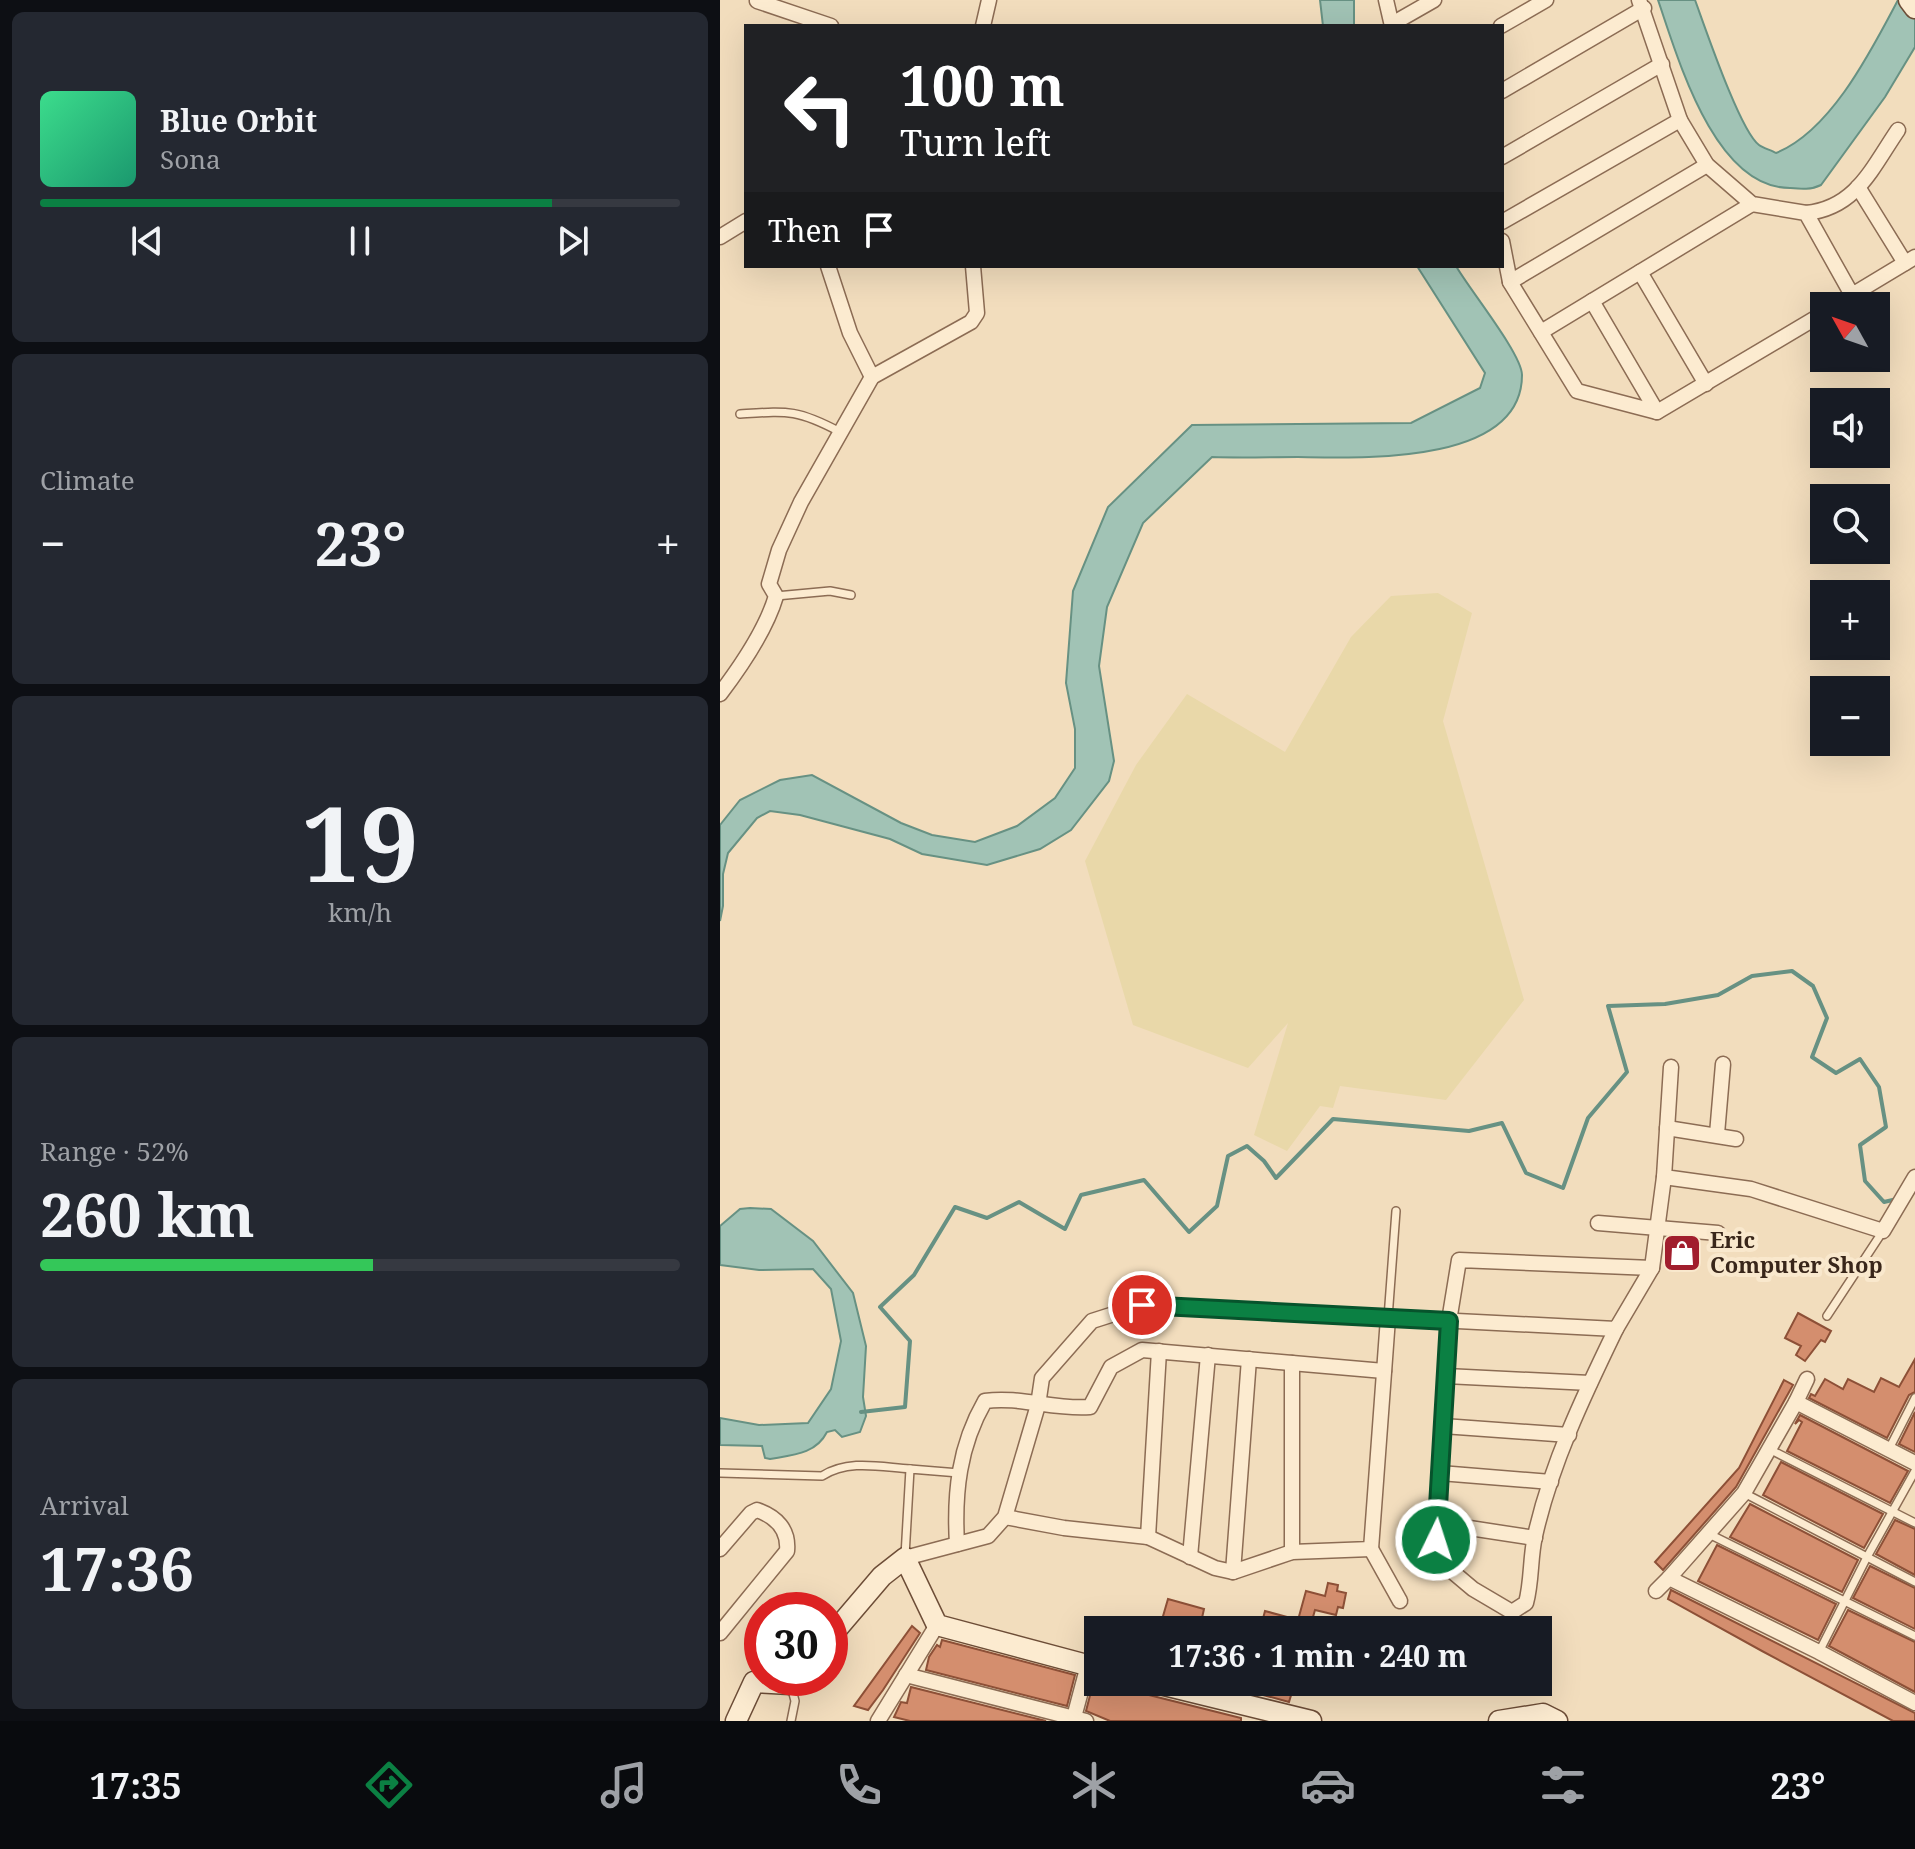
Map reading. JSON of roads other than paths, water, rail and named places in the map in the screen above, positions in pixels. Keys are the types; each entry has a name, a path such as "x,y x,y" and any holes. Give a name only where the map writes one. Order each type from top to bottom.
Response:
{"street":[{"path":"983,24 989,0"},
{"path":"1386,0 1392,24"},
{"path":"1394,24 1434,0"},
{"path":"1504,24 1546,0"},
{"path":"1909,0 1915,8"},
{"path":"757,1 825,24"},
{"path":"1504,90 1642,4 1680,120 1707,165 1752,204 1806,213 1829,210 1858,187 1898,130"},
{"path":"1504,156 1662,64"},
{"path":"1504,221 1680,120"},
{"path":"1510,282 1707,165"},
{"path":"1857,292 1910,260 1858,187"},
{"path":"1541,332 1752,204"},
{"path":"1806,213 1850,292"},
{"path":"720,237 744,222"},
{"path":"1504,251 1510,282 1577,391 1657,412 1810,321"},
{"path":"829,268 850,333 872,377"},
{"path":"720,694 746,657 776,596 769,584 779,550 801,502 872,377 971,322 977,313 978,293 973,268"},
{"path":"1640,272 1706,384"},
{"path":"1592,301 1657,412"},
{"path":"1717,1134 1723,1064"},
{"path":"1652,1268 1459,1260 1449,1321 1437,1559 1473,1589 1512,1612 1526,1603 1535,1538 1551,1482 1590,1383 1616,1329 1652,1268 1664,1177 1671,1067"},
{"path":"1667,1128 1736,1139"},
{"path":"1664,1177 1751,1189 1883,1231 1915,1177"},
{"path":"1598,1223 1718,1233"},
{"path":"848,1616 882,1576 905,1558 988,1536 1005,1517 1038,1405 1042,1378 1092,1321 1142,1305 1616,1329"},
{"path":"1388,1318 1371,1549 1400,1601"},
{"path":"957,1544 954,1496 974,1420 985,1401 1007,1399 1038,1405 1090,1407 1111,1367 1142,1350 1384,1371"},
{"path":"1148,1537 1159,1351"},
{"path":"1190,1557 1208,1355"},
{"path":"1233,1572 1249,1359"},
{"path":"1292,1363 1292,1552"},
{"path":"1446,1376 1590,1383"},
{"path":"1656,1591 1744,1493 1771,1450 1807,1379"},
{"path":"1796,1402 1915,1463"},
{"path":"1443,1426 1569,1435"},
{"path":"1440,1473 1551,1482"},
{"path":"720,1549 757,1510 785,1529 788,1540 787,1551 720,1633"},
{"path":"1005,1517 1064,1528 1148,1537 1190,1557 1233,1572 1292,1552 1371,1549"},
{"path":"1437,1523 1535,1538"},
{"path":"905,1558 928,1612 937,1625 1084,1664"},
{"path":"1669,1578 1915,1703"},
{"path":"878,1721 937,1625"},
{"path":"906,1675 1078,1720 1085,1696"},
{"path":"736,1721 748,1696"},
{"path":"1197,1696 1262,1716 1311,1721"},
{"path":"1499,1721 1543,1714 1557,1721"}],"lane":[{"path":"740,414 791,411 807,415 842,433"},
{"path":"776,596 830,591 851,595"},
{"path":"1388,1318 1396,1211"},
{"path":"1827,1316 1883,1231"},
{"path":"1888,1451 1915,1398"},
{"path":"1771,1450 1915,1523"},
{"path":"720,1473 822,1476 837,1467 856,1464 959,1473"},
{"path":"905,1558 910,1469"},
{"path":"1819,1652 1915,1471"},
{"path":"1744,1493 1915,1582"},
{"path":"1709,1534 1915,1636"},
{"path":"791,1721 794,1696"}],"waterway":[{"path":"861,1412 905,1407 910,1341 880,1307 914,1275 955,1207 987,1218 1019,1202 1065,1229 1081,1195 1144,1180 1189,1232 1217,1206 1228,1156 1247,1146 1264,1161 1276,1178 1333,1119 1469,1131 1502,1123 1526,1173 1563,1188 1588,1118 1627,1072 1608,1006 1665,1004 1718,995 1752,976 1792,971 1813,986 1827,1018 1812,1057 1836,1073 1860,1059 1879,1087 1886,1127 1860,1145 1865,1181 1884,1202 1897,1199"}],"place":[{"name":"Eric Computer Shop","path":"1682,1253"}]}
